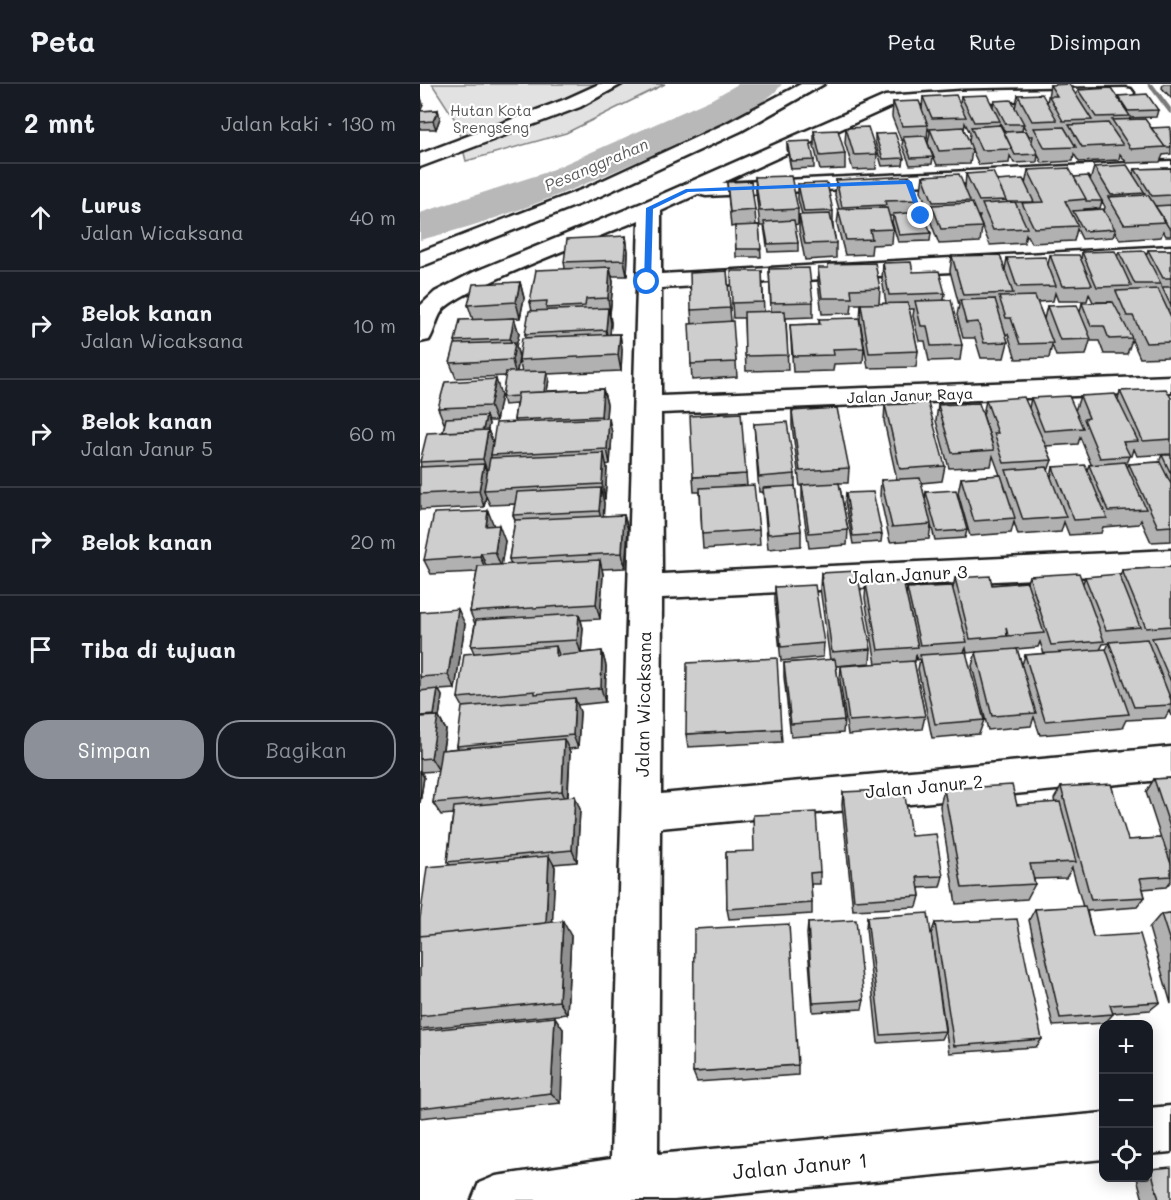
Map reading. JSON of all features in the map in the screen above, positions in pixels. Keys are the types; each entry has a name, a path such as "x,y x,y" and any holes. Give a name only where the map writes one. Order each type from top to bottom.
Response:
{"street":[{"path":"420,161 573,102 613,84"},
{"path":"420,260 592,192 734,127 815,84"},
{"path":"423,325 443,297 482,277 650,208 891,100 960,96 1125,93"},
{"path":"686,190 912,190 1171,167"},
{"name":"Jalan Wicaksana","path":"634,1190 646,587 647,282 650,208"},
{"path":"647,282 1171,254"},
{"name":"Jalan Janur Raya","path":"648,405 1171,384"},
{"name":"Jalan Janur 3","path":"646,587 1171,561"},
{"name":"Jalan Janur 2","path":"641,813 1171,762"},
{"path":"1153,1131 1171,1129"},
{"name":"Jalan Janur 1","path":"496,1200 634,1190 1099,1137"}],"green space":[{"name":"Hutan Kota Srengseng","path":"432,84 665,84 566,133 466,161 456,121"}],"building":[{"path":"1069,84 1092,120 1063,121 1049,96 1057,96 1050,85"},
{"path":"1111,88 1130,116 1096,117 1078,90"},
{"path":"1042,94 1057,120 1032,121 1018,95"},
{"path":"1147,94 1158,110 1128,111 1118,96"},
{"path":"956,95 966,117 932,118 923,97"},
{"path":"987,95 1000,121 974,122 961,96"},
{"path":"1011,100 1024,124 1006,124 994,101"},
{"path":"919,101 928,125 902,126 893,102"},
{"path":"438,110 433,121 420,122 420,111"},
{"path":"1145,119 1165,147 1131,149 1112,120"},
{"path":"1108,123 1123,145 1082,147 1069,125"},
{"path":"1000,125 1012,149 981,150 971,127"},
{"path":"868,127 877,154 854,155 846,128"},
{"path":"963,127 972,149 939,151 930,129"},
{"path":"1064,127 1076,147 1045,148 1034,128"},
{"path":"1170,127 1171,147 1165,147 1151,128"},
{"path":"838,130 845,154 820,156 814,131"},
{"path":"1026,131 1038,154 1015,155 1004,132"},
{"path":"895,133 904,158 883,159 875,134"},
{"path":"925,136 933,157 911,158 903,137"},
{"path":"810,141 814,160 791,161 787,142"},
{"path":"1127,165 1145,193 1111,195 1094,167"},
{"path":"1069,168 1086,199 1065,201 1078,226 1034,228 1022,203 1044,202 1028,170"},
{"path":"1171,168 1171,195 1152,196 1135,169"},
{"path":"993,172 1006,200 979,201 966,174"},
{"path":"959,174 970,201 933,202 923,176"},
{"path":"791,176 798,209 760,211 755,177"},
{"path":"910,176 919,200 885,201 886,205 842,207 836,180"},
{"path":"1088,176 1102,201 1086,201 1074,177"},
{"path":"1023,179 1034,202 1007,202 997,181"},
{"path":"751,181 755,210 730,212 727,182"},
{"path":"827,183 833,211 804,212 798,184"},
{"path":"1148,195 1166,222 1124,224 1108,197"},
{"path":"1015,202 1027,228 993,230 982,204"},
{"path":"972,203 982,227 941,229 932,205"},
{"path":"1171,205 1171,228 1169,228 1155,206"},
{"path":"887,208 893,229 870,230 872,239 846,240 838,209"},
{"path":"1103,209 1115,229 1084,231 1073,211"},
{"path":"923,212 931,233 899,235 893,214"},
{"path":"830,214 836,243 805,244 799,215"},
{"path":"794,220 798,243 768,244 764,222"},
{"path":"759,225 761,249 736,249 735,226"},
{"path":"626,236 624,260 564,262 567,239"},
{"path":"1148,250 1171,250 1171,278 1163,278"},
{"path":"1115,251 1131,286 1097,287 1082,252"},
{"path":"1144,251 1161,284 1135,284 1119,252"},
{"path":"1000,255 1013,293 963,295 952,256"},
{"path":"1050,255 1079,255 1092,285 1062,286"},
{"path":"1045,257 1056,286 1017,287 1007,258"},
{"path":"911,262 913,272 939,271 945,293 889,295 883,263"},
{"path":"875,263 880,288 851,289 852,298 822,298 818,268 828,268 828,264"},
{"path":"610,267 608,298 586,299 585,306 546,308 547,301 530,302 536,270"},
{"path":"809,268 813,302 771,303 769,269"},
{"path":"727,271 730,308 691,310 690,273"},
{"path":"731,271 762,271 763,302 732,303"},
{"path":"520,282 516,302 468,305 473,284"},
{"path":"1162,287 1171,287 1171,306"},
{"path":"1158,289 1171,317 1171,342 1146,343 1133,316 1127,316 1116,291"},
{"path":"1035,296 1053,343 1020,344 1011,318 1006,318 999,297"},
{"path":"995,299 1008,342 984,343 978,322 966,323 960,300"},
{"path":"951,300 962,345 931,346 927,326 921,326 915,301"},
{"path":"1113,302 1132,338 1109,339 1104,326 1091,326 1082,303"},
{"path":"908,303 918,351 869,353 861,304"},
{"path":"1077,305 1091,339 1060,340 1047,306"},
{"path":"608,308 606,330 525,334 529,311"},
{"path":"785,311 788,355 745,356 744,312"},
{"path":"514,318 510,339 455,341 460,320"},
{"path":"859,318 864,348 833,349 834,355 793,356 790,325 820,324 819,319"},
{"path":"733,321 736,362 691,364 689,324"},
{"path":"620,334 618,355 519,360 522,338"},
{"path":"515,342 512,360 450,363 455,344"},
{"path":"547,371 544,392 518,393 518,396 502,397 506,372"},
{"path":"496,379 490,406 438,408 445,382"},
{"path":"603,389 601,416 514,420 518,393"},
{"path":"1166,389 1171,398 1171,439 1143,441 1120,391"},
{"path":"1115,394 1138,441 1123,442 1130,456 1100,458 1084,419 1089,418 1080,396"},
{"path":"1069,396 1083,428 1044,431 1031,398"},
{"path":"1024,397 1052,460 1004,463 994,433 998,433 986,400"},
{"path":"928,403 945,466 900,469 885,405"},
{"path":"979,403 994,450 952,453 938,405"},
{"path":"837,408 849,468 800,471 792,411"},
{"path":"741,413 746,474 693,477 690,416"},
{"path":"486,416 483,430 443,432 446,418"},
{"path":"609,418 607,449 491,455 496,423"},
{"path":"787,422 795,474 759,477 754,424"},
{"path":"488,430 483,459 420,462 427,433"},
{"path":"604,453 602,484 484,490 490,458"},
{"path":"1162,455 1171,455 1171,474"},
{"path":"1125,462 1146,509 1108,511 1089,465"},
{"path":"1160,462 1171,484 1171,526 1158,527 1129,464"},
{"path":"484,464 479,491 420,494 420,467"},
{"path":"1085,465 1107,518 1074,520 1053,467"},
{"path":"1047,467 1066,517 1023,520 1006,470"},
{"path":"1001,475 1015,518 974,521 961,478"},
{"path":"920,478 931,524 892,527 881,480"},
{"path":"839,483 848,530 809,533 802,485"},
{"path":"754,485 759,530 702,534 700,488"},
{"path":"795,486 801,531 768,534 763,488"},
{"path":"601,488 599,511 513,515 517,492"},
{"path":"956,490 967,530 937,532 926,492"},
{"path":"873,492 882,534 853,536 846,493"},
{"path":"488,511 486,526 499,525 495,552 481,553 480,556 424,560 434,513"},
{"path":"624,515 622,553 509,559 515,520"},
{"path":"600,560 596,604 470,612 478,566"},
{"path":"1171,567 1171,626 1146,628 1122,570"},
{"path":"857,571 871,649 832,652 821,573"},
{"path":"1079,573 1104,641 1051,645 1029,576"},
{"path":"1119,574 1140,627 1106,630 1085,577"},
{"path":"990,576 992,585 1027,582 1044,633 1008,636 1006,627 1007,636 970,639 955,578"},
{"path":"903,581 918,647 878,650 866,584"},
{"path":"815,585 824,643 781,647 775,587"},
{"path":"952,586 967,642 920,645 907,588"},
{"path":"458,609 448,675 420,677 420,612"},
{"path":"579,614 577,640 471,646 476,620"},
{"path":"1171,636 1171,682 1152,638"},
{"path":"1147,639 1171,705 1134,707 1109,642"},
{"path":"556,646 556,656 602,651 601,688 458,698 464,654"},
{"path":"1017,649 1036,713 992,716 976,652"},
{"path":"1106,649 1129,714 1045,721 1025,655"},
{"path":"966,652 984,720 935,724 920,655"},
{"path":"777,658 781,729 686,734 687,663"},
{"path":"835,659 844,720 791,724 784,663"},
{"path":"914,661 925,716 849,721 841,666"},
{"path":"438,689 434,715 420,716 420,691"},
{"path":"575,698 573,735 457,746 462,707"},
{"path":"438,716 431,758 420,759 420,717"},
{"path":"564,739 562,791 433,803 441,750"},
{"path":"1171,778 1171,830 1154,779"},
{"path":"1111,784 1128,840 1162,838 1171,864 1171,876 1140,878 1145,897 1091,900 1061,787"},
{"path":"1012,785 1017,805 1060,802 1076,862 1030,864 1035,884 962,888 944,789"},
{"path":"904,789 911,836 936,834 943,876 917,877 920,896 854,900 843,792"},
{"path":"575,796 572,850 447,862 454,807"},
{"path":"816,812 820,872 810,873 812,903 727,909 726,852 754,851 753,815"},
{"path":"549,856 546,923 420,936 427,867"},
{"path":"1085,906 1093,937 1140,934 1160,1002 1110,1005 1113,1014 1060,1018 1035,909"},
{"path":"928,913 945,1031 881,1035 867,917"},
{"path":"1171,913 1171,945 1161,914"},
{"path":"1017,919 1042,1039 954,1046 935,923"},
{"path":"856,920 864,1000 813,1003 808,923"},
{"path":"563,921 559,1001 420,1016 420,936"},
{"path":"789,924 798,1065 693,1072 694,929"},
{"path":"555,1017 551,1093 420,1108 420,1031"},
{"path":"1171,1167 1171,1200 1159,1200 1153,1169"}],"waterway":[{"name":"Pesanggrahan","path":"420,227 559,182 725,107 764,84"},
{"path":"1150,84 1171,112"}],"route":[{"path":"647,282 650,208 686,190 909,182 921,216"}]}
